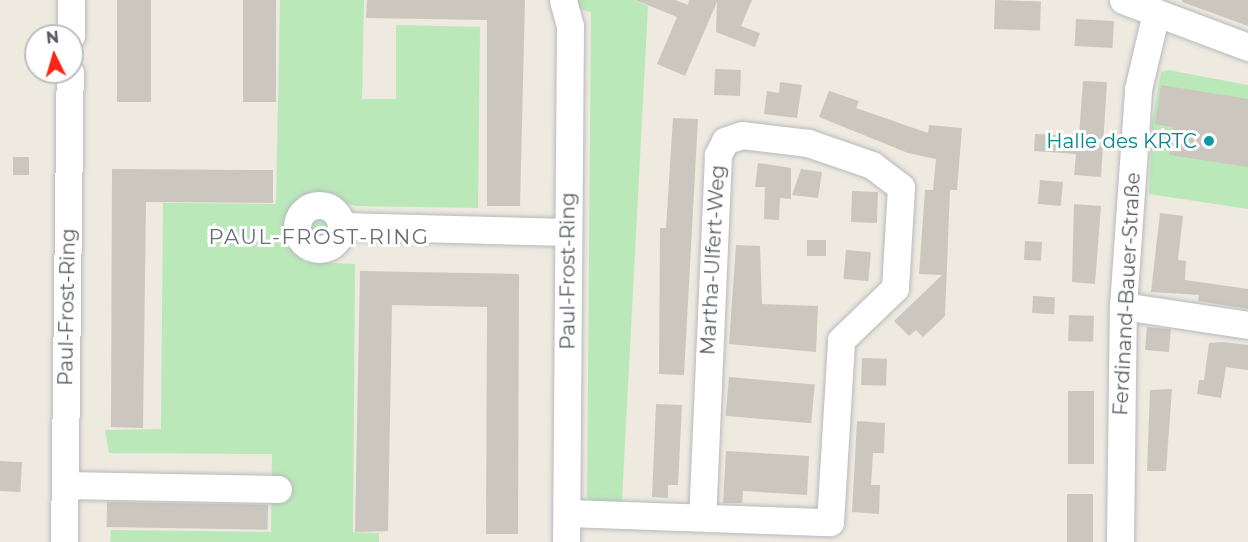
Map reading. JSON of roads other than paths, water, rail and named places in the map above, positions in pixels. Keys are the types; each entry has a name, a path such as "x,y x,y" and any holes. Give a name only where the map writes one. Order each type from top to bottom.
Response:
{"street":[{"path":"71,0 71,24"},
{"name":"Paul-Frost-Ring","path":"563,0 570,26 566,542"},
{"path":"1123,0 1248,47"},
{"name":"Ferdinand-Bauer-Straße","path":"1120,542 1123,306 1138,89 1156,13"},
{"name":"Paul-Frost-Ring","path":"64,542 70,84"},
{"name":"Martha-Ulfert-Weg","path":"567,513 830,522 841,340 895,288 901,187 872,165 808,143 742,135 725,141 718,155 702,516"},
{"path":"342,226 568,232"},
{"path":"1123,306 1248,325"},
{"path":"65,485 278,489"}],"place":[{"name":"Halle des KRTC","path":"1209,141"}],"district":[{"name":"PAUL-FROST-RING","path":"319,237"}]}
